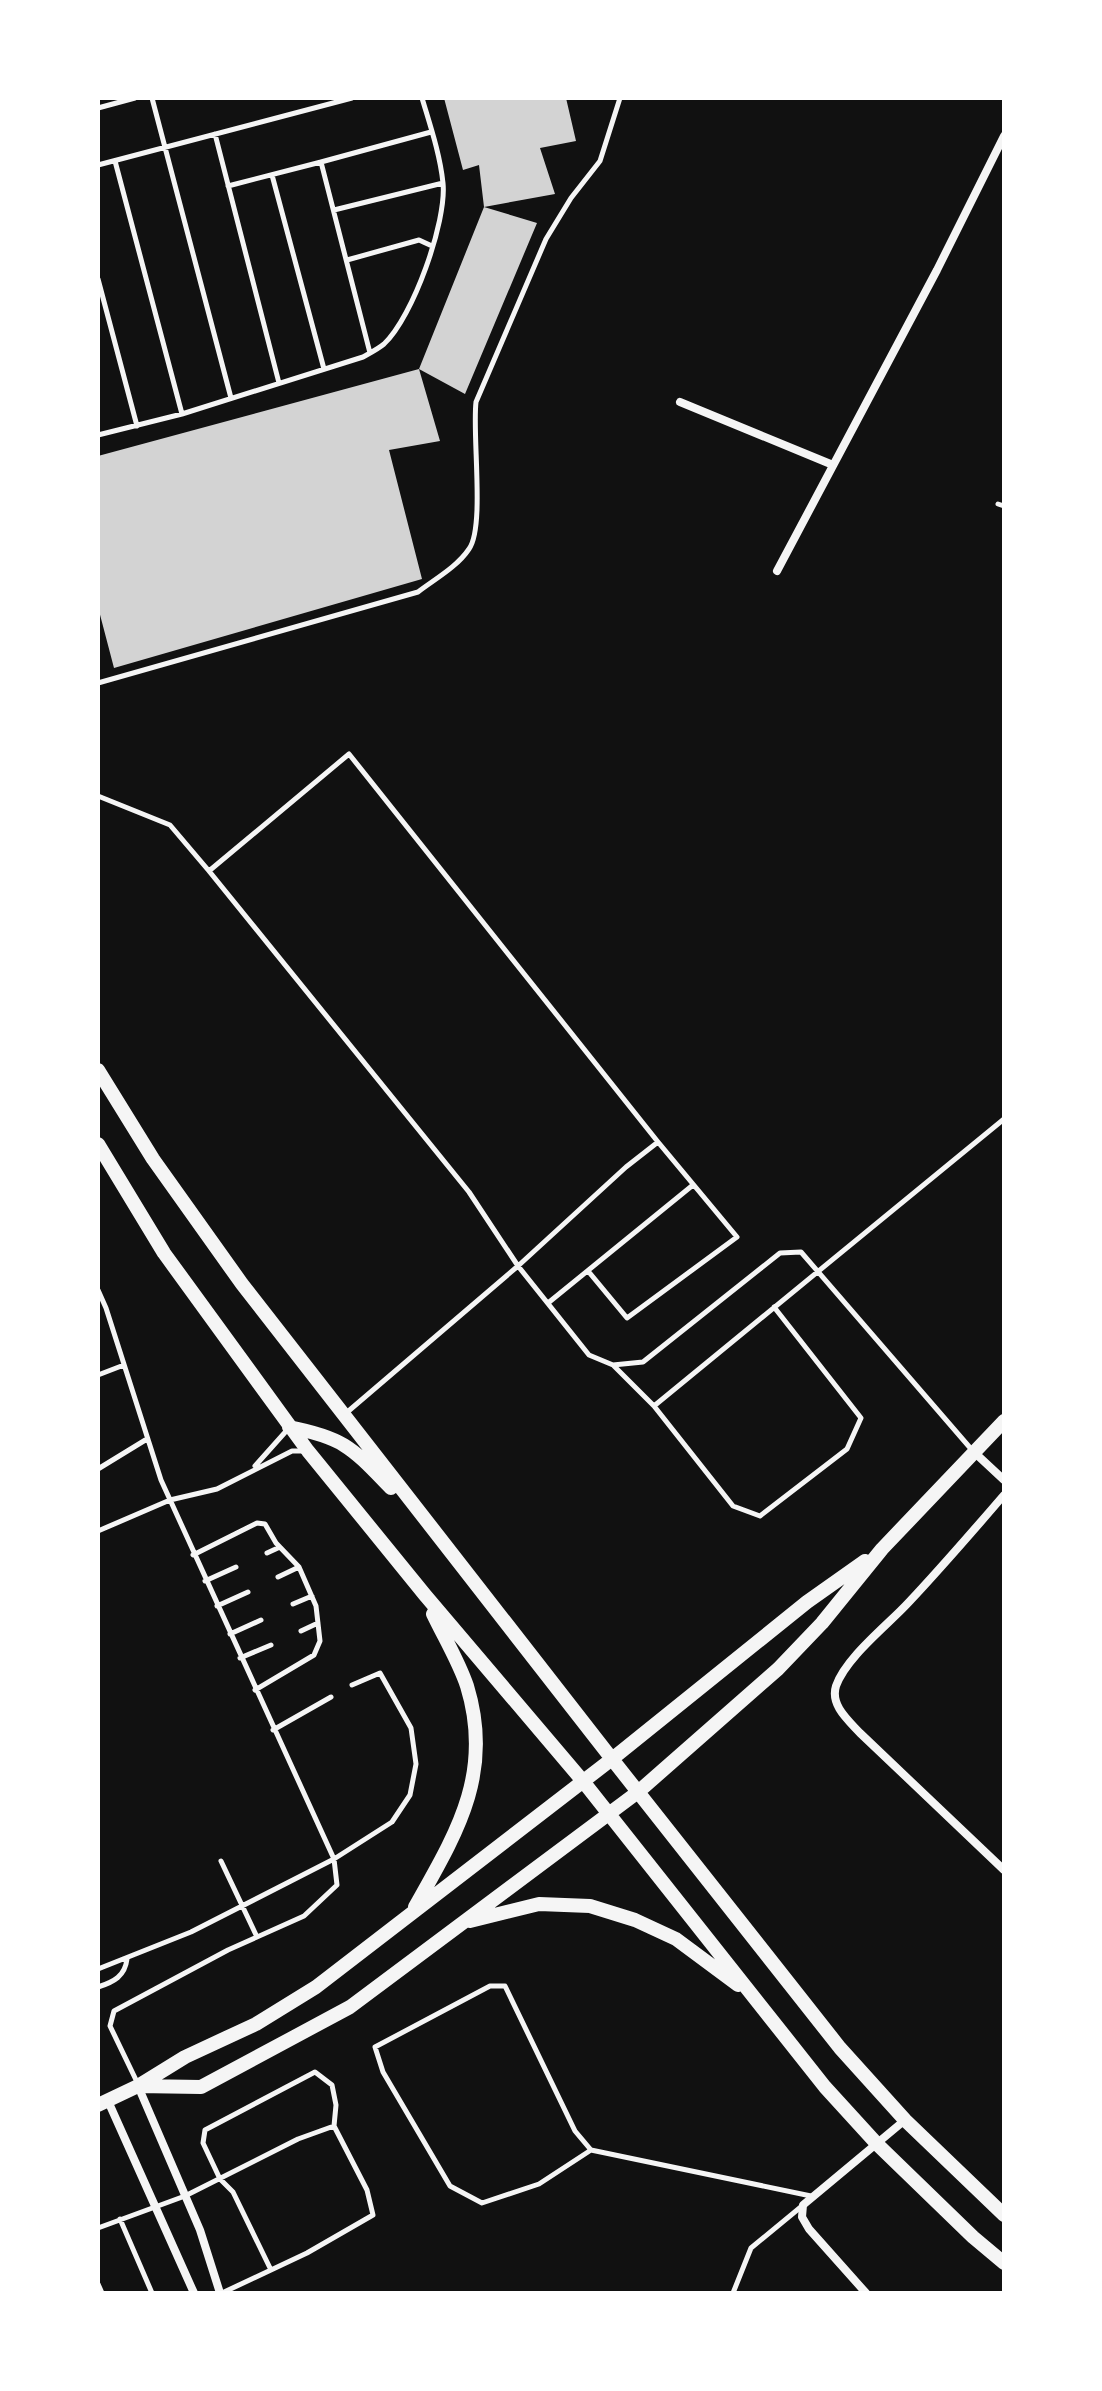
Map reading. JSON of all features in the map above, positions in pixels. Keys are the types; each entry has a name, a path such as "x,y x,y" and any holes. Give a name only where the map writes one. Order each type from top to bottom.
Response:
{"main road":[{"path":"98,1070 153,1159 242,1284 840,2048 905,2120 1004,2215"},
{"path":"98,1144 164,1253 308,1451 582,1780 825,2087 877,2144 1004,2263"},
{"path":"138,2086 201,2087 350,2007 638,1792 778,1669 822,1623 882,1549 1004,1421"},
{"path":"289,1427 324,1434 354,1451 436,1534"},
{"path":"103,2103 185,2057 256,2024 316,1987 612,1759 807,1602 882,1549"},
{"path":"413,1912 461,1823 474,1774 476,1746 467,1685 425,1595"},
{"path":"463,1923 539,1904 590,1906 635,1920 676,1939 754,1997"}],"street":[{"path":"777,571 937,270 1004,136"},
{"path":"680,402 833,465"},
{"path":"975,1453 1004,1480"},
{"path":"1004,1495 851,1663 836,1685 835,1696 838,1708 847,1719 1004,1870"},
{"path":"138,2086 211,2258 221,2293"},
{"path":"103,2103 156,2206 194,2293"},
{"path":"866,2293 809,2229 802,2217 803,2205 905,2120"}],"lane":[{"path":"98,108 135,98"},
{"path":"152,98 231,398"},
{"path":"98,165 352,98"},
{"path":"98,435 182,414 324,369 370,353 383,345 399,323 420,281 442,213 443,183 422,98"},
{"path":"98,683 418,592 454,566 472,546 478,507 476,402 546,239 571,198 600,161 620,98"},
{"path":"228,186 431,132"},
{"path":"215,134 279,383"},
{"path":"115,161 182,414"},
{"path":"321,162 370,353"},
{"path":"272,175 324,369"},
{"path":"334,210 443,183"},
{"path":"347,260 419,240 432,246"},
{"path":"98,279 137,426"},
{"path":"209,871 349,754 737,1237 627,1318 588,1271"},
{"path":"98,796 170,825 469,1192 518,1266 589,1355 613,1365 654,1406 733,1506 760,1516 847,1449 861,1418 774,1307"},
{"path":"654,1406 1004,1119"},
{"path":"344,1415 658,1142"},
{"path":"548,1303 693,1185"},
{"path":"613,1365 643,1362 780,1253 801,1252 975,1453"},
{"path":"98,1290 170,1500 334,1859 337,1885 304,1916 114,2011 110,2026 138,2086"},
{"path":"98,1375 124,1365"},
{"path":"252,1470 289,1427"},
{"path":"98,1469 147,1439"},
{"path":"98,1531 170,1500 217,1489 292,1451 308,1451"},
{"path":"193,1555 257,1523 265,1524 280,1547 299,1567 316,1606 320,1641 314,1655 255,1690"},
{"path":"267,1553 280,1547"},
{"path":"205,1581 236,1567"},
{"path":"278,1577 299,1567"},
{"path":"217,1606 248,1592"},
{"path":"293,1604 312,1596"},
{"path":"230,1634 261,1620"},
{"path":"301,1631 318,1623"},
{"path":"240,1658 271,1645"},
{"path":"98,1969 191,1932 241,1907 334,1859 392,1822 410,1795 416,1764 411,1728 380,1673 352,1685"},
{"path":"273,1730 331,1697"},
{"path":"221,1861 257,1937"},
{"path":"98,1987 114,1982 126,1970 127,1958"},
{"path":"591,2150 539,2184 482,2203 450,2186 383,2072 375,2047 490,1986 505,1986 575,2131 591,2150 812,2197"},
{"path":"221,2293 271,2270 307,2253 373,2215 367,2190 334,2126 336,2105 332,2085 315,2072 205,2130 203,2143 220,2179 233,2192 271,2270"},
{"path":"98,2228 185,2196 298,2139 334,2126"},
{"path":"733,2293 751,2248 803,2205"},
{"path":"120,2219 152,2293"},
{"path":"98,2284 102,2293"}],"building":[{"path":"444,98 566,98 576,141 540,148 555,194 484,207 479,165 463,170"},
{"path":"484,207 537,223 465,394 419,369"},
{"path":"419,369 440,441 389,450 422,579 114,668 98,607 98,456"}]}
